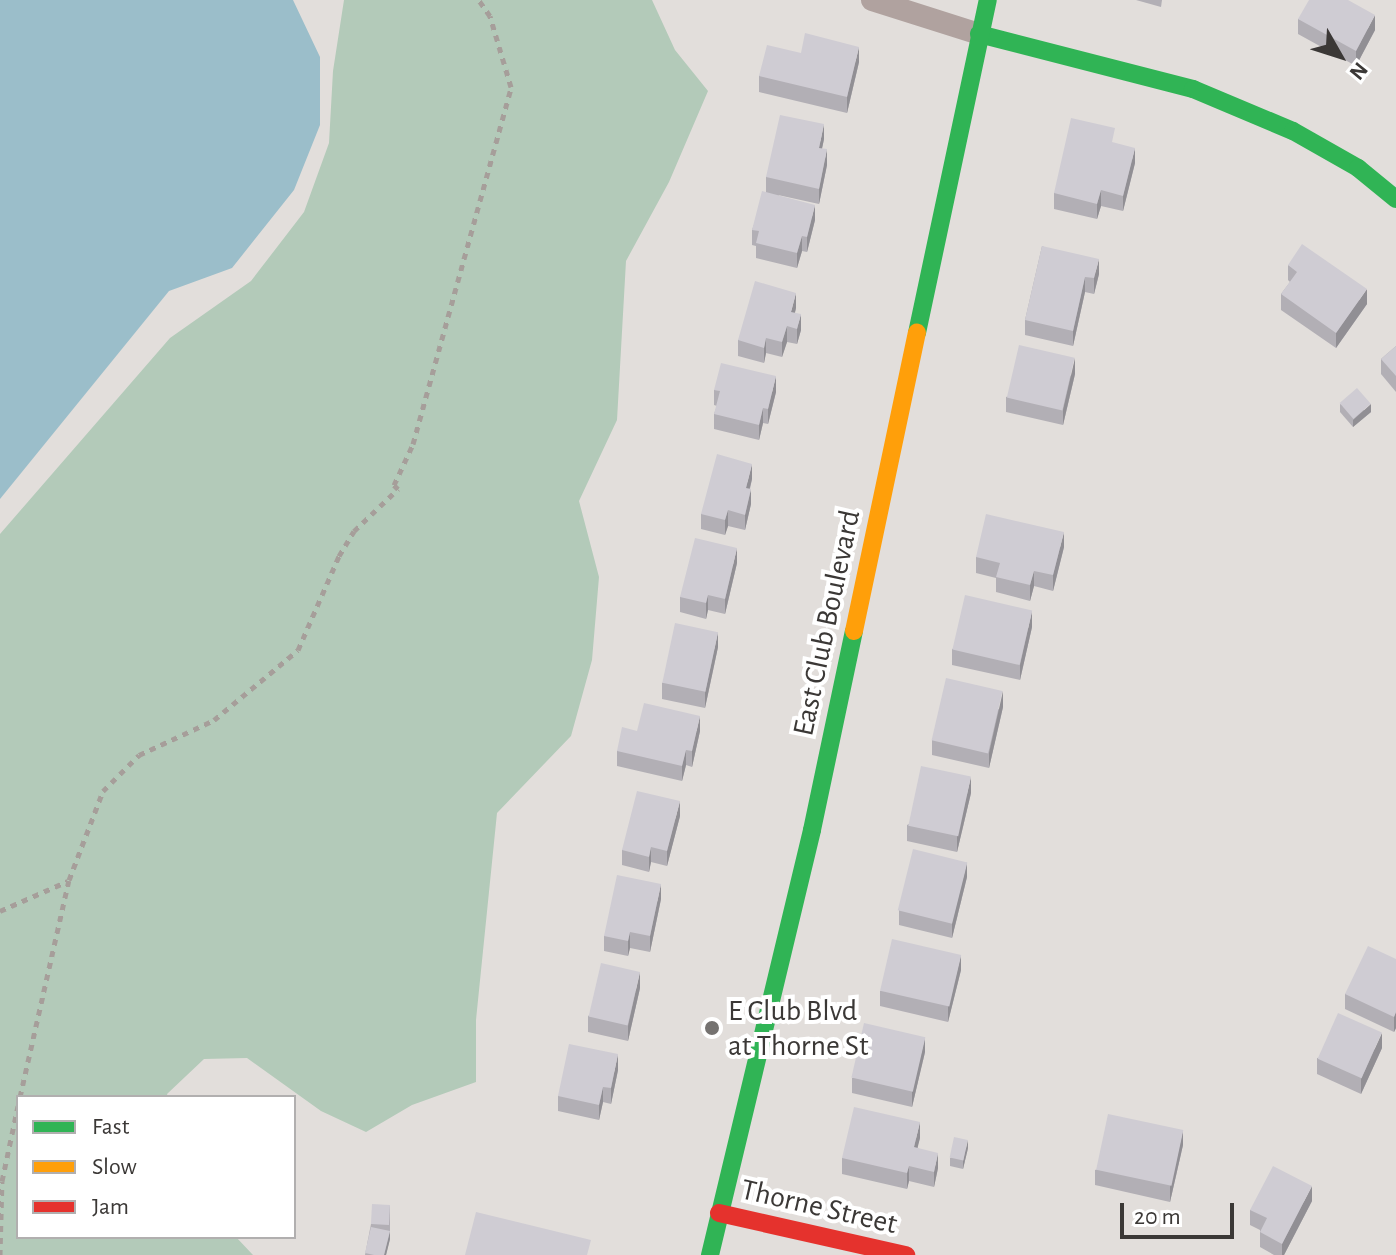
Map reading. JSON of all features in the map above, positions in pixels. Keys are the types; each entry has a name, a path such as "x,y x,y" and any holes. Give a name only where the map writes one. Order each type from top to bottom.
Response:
{"street":[{"name":"East Club Boulevard","path":"710,1255 812,830 988,0"},
{"path":"979,34 1193,89 1293,131 1358,168 1396,199"},
{"name":"Thorne Street","path":"719,1213 906,1255"}],"lane":[{"path":"872,0 979,34"}],"path":[{"path":"20,1095 69,880 103,791 139,755 214,720 298,650 339,556 354,531 398,489 394,485 413,444 511,87 490,16 479,0"},
{"path":"0,911 69,880"},
{"path":"0,1255 2,1181 16,1115"}],"green space":[{"path":"344,0 652,0 675,50 708,91 669,182 626,261 617,420 579,501 599,577 592,660 571,736 497,813 476,1020 476,1082 412,1105 366,1132 321,1111 247,1058 204,1059 167,1095 16,1095 16,1239 238,1239 253,1255 0,1255 0,534 170,338 251,281 304,212 329,143 333,71"}],"water":[{"path":"0,0 293,0 320,57 320,125 294,190 232,268 169,291 0,499"}],"building":[{"path":"1309,0 1348,0 1375,15 1356,51 1298,19"},
{"path":"805,33 859,47 847,97 759,76 767,45 801,53"},
{"path":"780,115 824,124 819,148 827,149 819,189 766,177"},
{"path":"1071,118 1115,128 1112,142 1135,148 1123,196 1101,190 1097,204 1054,193"},
{"path":"762,191 815,205 807,237 802,236 797,253 756,243 759,231 752,230"},
{"path":"1302,244 1367,289 1336,333 1281,294 1297,272 1288,265"},
{"path":"1042,246 1099,259 1094,278 1085,277 1073,331 1025,320"},
{"path":"755,281 796,293 791,312 801,314 797,329 787,326 782,342 766,338 764,348 738,340"},
{"path":"1019,345 1075,358 1062,410 1007,398"},
{"path":"1396,346 1396,376 1381,359"},
{"path":"721,363 776,376 768,409 763,408 759,425 714,414 720,391 714,390"},
{"path":"1357,388 1371,404 1353,419 1340,403"},
{"path":"717,454 752,464 746,488 751,489 745,515 728,510 725,520 701,514"},
{"path":"986,514 1064,532 1053,575 1034,571 1030,585 996,577 1000,563 976,557"},
{"path":"695,538 737,548 725,599 708,595 706,603 680,597"},
{"path":"965,595 1032,611 1020,665 952,650"},
{"path":"675,623 718,632 705,692 662,683"},
{"path":"946,678 1003,691 988,753 932,740"},
{"path":"644,703 700,716 692,751 686,750 682,766 617,751 622,727 637,731"},
{"path":"921,766 971,777 958,836 908,826"},
{"path":"637,791 680,801 667,851 651,847 649,857 622,850"},
{"path":"913,849 967,863 952,924 898,910"},
{"path":"617,875 661,884 650,936 630,932 628,941 604,936"},
{"path":"892,939 961,955 949,1007 880,991"},
{"path":"1368,946 1396,959 1394,1017 1345,994"},
{"path":"601,963 640,972 628,1026 589,1017"},
{"path":"1338,1013 1382,1033 1362,1078 1318,1059"},
{"path":"864,1023 925,1037 913,1092 851,1078"},
{"path":"569,1044 618,1054 611,1088 603,1087 599,1105 558,1096"},
{"path":"854,1107 920,1122 914,1147 938,1153 934,1172 909,1166 907,1173 842,1158"},
{"path":"1108,1114 1183,1130 1171,1186 1096,1170"},
{"path":"954,1137 968,1140 963,1160 950,1158"},
{"path":"1273,1166 1312,1186 1282,1244 1260,1232 1267,1218 1250,1210"},
{"path":"372,1204 390,1205 389,1225 371,1224"},
{"path":"476,1212 591,1240 587,1255 465,1255"},
{"path":"371,1227 390,1231 384,1255 365,1253"}],"traffic: fast":[{"path":"917,333 988,0"},
{"path":"979,34 1193,89 1293,131 1358,168 1396,199"},
{"path":"710,1255 812,830 854,631"}],"traffic: slow":[{"path":"854,631 917,333"}],"traffic: jam":[{"path":"719,1213 906,1255"}],"place":[{"name":"E Club Blvd at Thorne St","path":"712,1028"}]}
